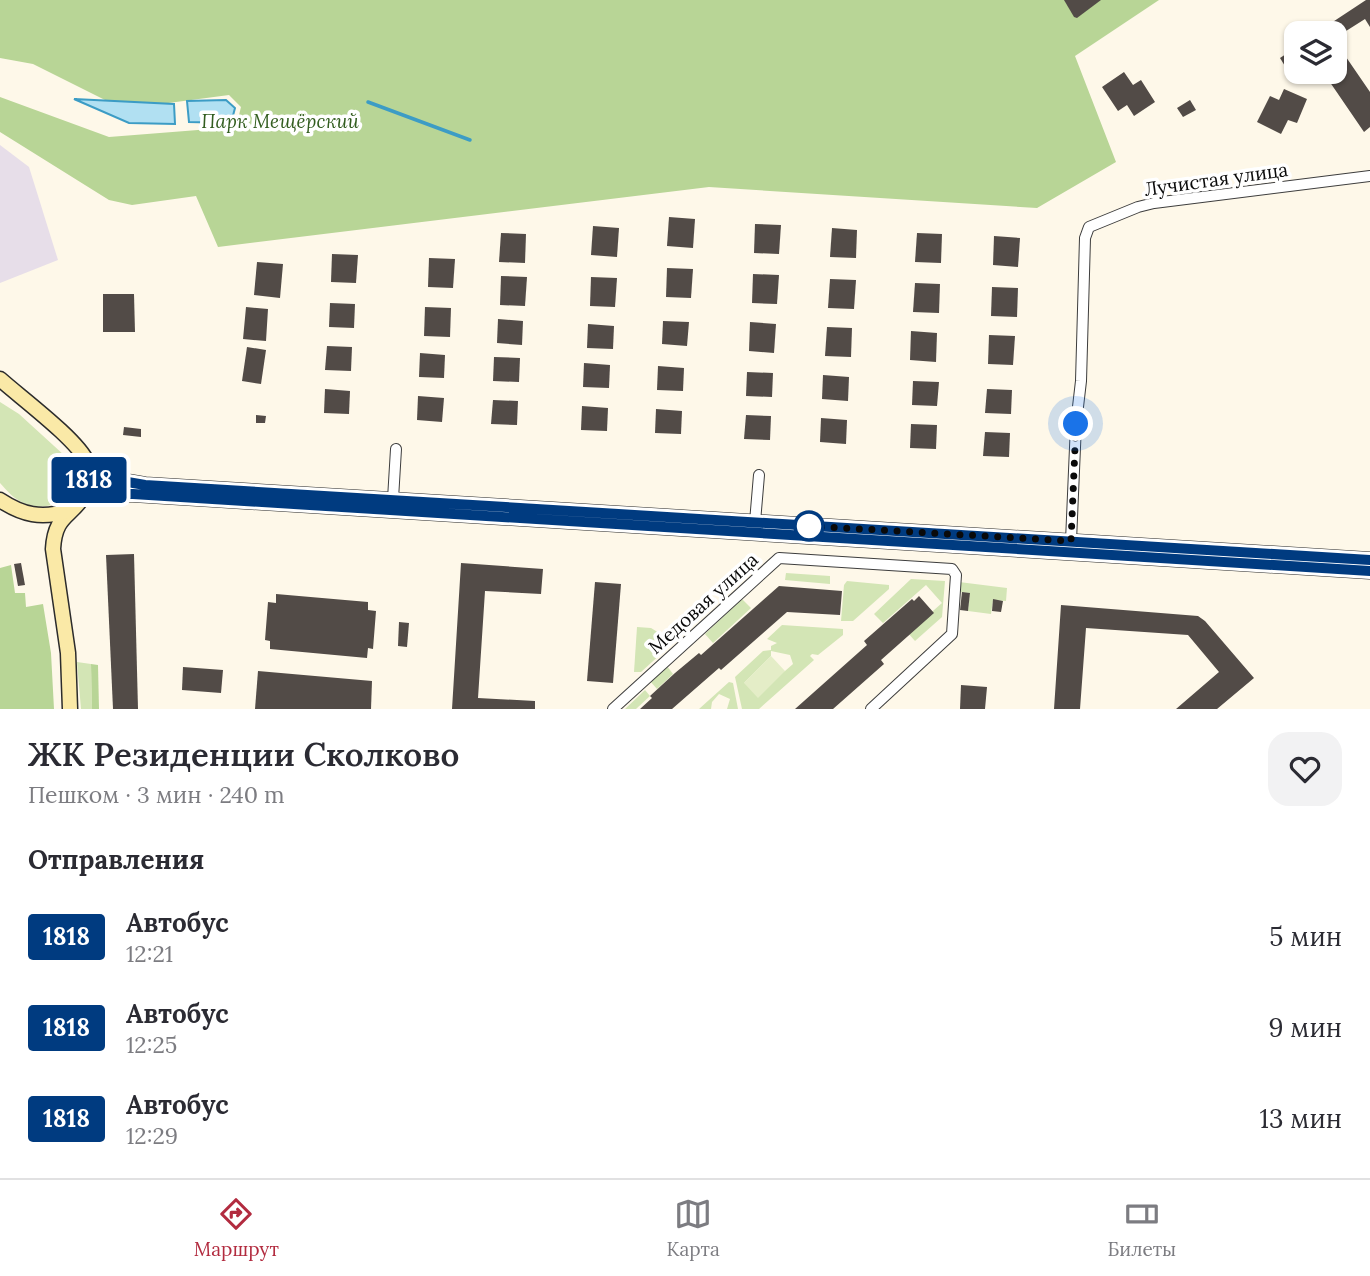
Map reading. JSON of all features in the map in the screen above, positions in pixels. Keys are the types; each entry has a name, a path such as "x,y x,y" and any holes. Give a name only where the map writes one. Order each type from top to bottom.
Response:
{"street":[{"name":"Лучистая улица","path":"1071,541 1076,424 1081,381 1085,238 1089,228 1139,207 1154,204 1370,177"},
{"path":"0,379 60,432 87,462 116,480 145,485 1370,560"},
{"path":"0,389 16,393"},
{"path":"393,499 397,449"},
{"path":"70,709 68,653 53,549 54,536 68,511 83,497 89,486 87,462"},
{"path":"755,522 760,475"},
{"path":"83,497 93,494 133,494 1370,571"},
{"path":"0,499 34,517 53,549"},
{"path":"34,517 68,511"},
{"name":"Медовая улица","path":"613,709 779,558 950,568 955,571 952,634 871,709"}],"shaded area":[{"path":"0,145 29,167 58,260 0,283"}],"green space":[{"name":"Парк Мещёрский","path":"0,0 1159,0 1075,56 1116,162 1037,208 709,187 218,247 196,196 132,205 109,200 0,132 0,97 109,137 236,127 241,107 229,95 123,109 33,64 0,58"},
{"path":"0,402 19,414 76,466 75,486 64,500 46,506 26,504 15,498 0,483"},
{"path":"11,565 15,593 25,593 26,607 43,604 51,653 54,709 0,709 0,568"},
{"path":"786,573 830,576 830,584 785,580"},
{"path":"911,579 945,581 942,617 915,641 908,633 942,603 926,585 883,623 874,614"},
{"path":"847,581 889,585 889,589 853,621 841,621 844,585"},
{"path":"959,582 1007,588 1006,601 993,600 991,614 968,611 970,593 958,592"},
{"path":"742,599 751,608 713,643 705,634"},
{"path":"782,625 843,629 843,635 818,655 812,654 810,656 814,660 759,709 742,709 735,677 763,651 771,650 771,646 777,643 767,639","holes":["771,651 790,655 793,664 785,671 744,683 771,656"]},
{"path":"637,627 651,628 664,636 663,652 641,672 634,672"},
{"path":"771,656 785,671 758,698 744,683"},
{"path":"77,662 91,664 92,709 81,709"},
{"path":"91,664 98,665 99,709 92,709"},
{"path":"667,666 673,674 657,689 650,681"},
{"path":"729,682 733,683 738,709 727,709 730,699 719,694 712,702 711,709 699,709"},
{"path":"645,690 650,696 636,709 625,709"}],"water":[{"path":"74,99 174,104 175,124 129,123"},
{"path":"226,100 235,108 231,123 189,122 187,101"}],"building":[{"path":"1064,0 1101,0 1077,18"},
{"path":"1370,0 1370,27 1365,19 1347,30 1347,21 1334,21"},
{"path":"1347,58 1370,92 1370,127 1364,132 1331,84 1347,84"},
{"path":"1124,72 1133,85 1141,80 1155,102 1134,116 1127,105 1118,111 1102,87"},
{"path":"1284,89 1307,99 1297,123 1288,120 1281,134 1257,122 1270,96 1279,100"},
{"path":"1190,100 1196,110 1183,117 1177,108"},
{"path":"669,217 695,219 693,248 667,246"},
{"path":"755,224 781,225 779,254 754,253"},
{"path":"593,226 619,228 617,257 591,255"},
{"path":"832,228 857,230 856,258 830,257"},
{"path":"501,233 526,234 525,263 499,262"},
{"path":"917,233 942,234 941,263 915,262"},
{"path":"994,236 1020,238 1018,267 993,265"},
{"path":"332,254 358,255 356,283 331,282"},
{"path":"429,258 455,259 453,288 428,287"},
{"path":"257,262 283,264 280,298 254,295"},
{"path":"667,268 693,269 691,298 666,297"},
{"path":"753,274 779,275 777,304 752,303"},
{"path":"501,276 527,277 525,306 500,305"},
{"path":"591,277 617,278 615,307 590,306"},
{"path":"830,279 856,280 854,309 828,308"},
{"path":"915,283 940,284 939,313 913,312"},
{"path":"992,287 1018,288 1017,317 991,316"},
{"path":"103,294 134,294 135,332 103,332"},
{"path":"330,303 355,304 354,328 329,327"},
{"path":"246,307 268,309 266,341 243,339"},
{"path":"425,307 451,308 450,337 424,336"},
{"path":"498,319 523,321 522,345 497,343"},
{"path":"663,321 689,322 687,346 662,344"},
{"path":"750,322 776,324 774,353 749,351"},
{"path":"588,324 614,326 613,349 587,348"},
{"path":"827,327 852,328 851,357 825,356"},
{"path":"911,331 937,333 936,362 910,360"},
{"path":"989,335 1015,336 1013,365 988,364"},
{"path":"327,346 352,347 351,371 325,370"},
{"path":"247,347 266,350 261,384 242,381"},
{"path":"420,353 445,355 444,378 419,377"},
{"path":"494,357 520,358 519,382 493,381"},
{"path":"584,363 610,365 609,388 583,387"},
{"path":"658,366 684,368 683,391 657,390"},
{"path":"747,372 773,373 772,397 746,396"},
{"path":"823,375 849,377 848,401 822,399"},
{"path":"913,381 939,382 937,406 912,405"},
{"path":"325,389 350,391 349,414 324,413"},
{"path":"987,389 1012,390 1011,414 985,413"},
{"path":"418,396 444,398 442,422 417,420"},
{"path":"493,400 518,401 517,425 491,424"},
{"path":"582,406 608,408 607,431 581,430"},
{"path":"656,409 682,411 681,434 655,433"},
{"path":"256,415 266,416 265,423 256,423"},
{"path":"746,415 771,416 770,440 744,439"},
{"path":"821,418 847,420 846,444 820,442"},
{"path":"911,424 937,425 936,449 910,448"},
{"path":"124,427 141,429 141,437 123,435"},
{"path":"985,432 1010,433 1009,457 983,456"},
{"path":"134,554 138,709 113,709 106,555"},
{"path":"21,563 25,585 18,586 14,564"},
{"path":"461,563 543,569 541,594 485,591 478,698 535,701 535,709 452,709"},
{"path":"595,582 621,584 613,683 587,681"},
{"path":"779,586 842,591 840,615 787,612 672,709 640,709 675,673 699,653 701,655"},
{"path":"962,592 970,593 968,611 960,610"},
{"path":"276,594 368,602 368,610 376,611 373,649 368,648 367,658 270,649 270,641 265,640 268,602 276,603"},
{"path":"919,596 934,613 881,660 884,664 833,709 795,709 867,645 864,641 912,599 914,601"},
{"path":"993,599 1003,601 1001,612 992,611"},
{"path":"1061,605 1198,616 1254,678 1217,709 1176,709 1219,672 1188,635 1086,628 1080,709 1054,709"},
{"path":"399,622 409,623 407,647 398,646"},
{"path":"183,667 223,670 221,693 182,690"},
{"path":"258,671 372,681 371,709 255,709"},
{"path":"961,685 987,687 985,709 960,709"}],"waterway":[{"path":"368,102 470,140"}],"bus line":[{"name":"1818","path":"1370,560 145,485 116,480 87,462 89,486 83,497 93,494 133,494 1370,571"}],"route":[{"path":"809,526 1071,541 1076,424"}]}
